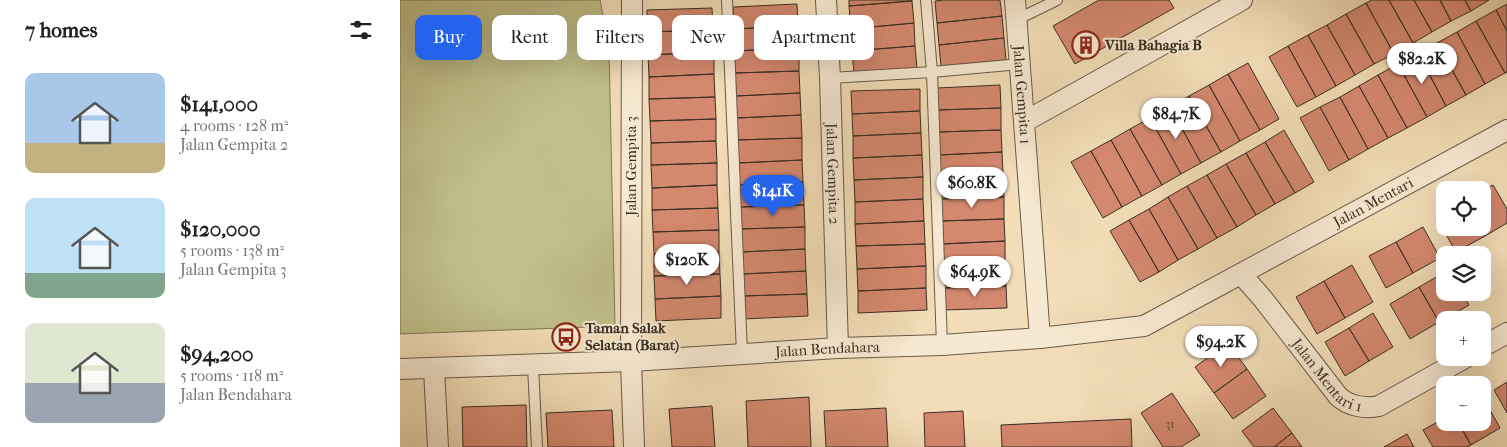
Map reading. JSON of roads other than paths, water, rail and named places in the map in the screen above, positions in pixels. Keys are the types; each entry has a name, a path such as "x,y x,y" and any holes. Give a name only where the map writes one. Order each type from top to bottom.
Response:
{"street":[{"name":"Jalan Gempita 3","path":"632,0 630,361 634,447"},
{"name":"Jalan Gempita 2","path":"826,0 838,348"},
{"name":"Jalan Gempita 1","path":"1015,0 1040,338"},
{"path":"1024,122 1228,3"},
{"name":"Jalan Mentari","path":"1240,274 1507,130"},
{"name":"Jalan Bendahara","path":"400,369 533,366 838,348 942,345 1040,338 1144,326 1240,274"},
{"name":"Jalan Mentari 1","path":"1240,274 1338,396 1347,403 1369,407 1379,406 1451,366"},
{"path":"1491,342 1507,333"},
{"path":"434,369 438,447"}],"lane":[{"path":"727,0 742,354"},
{"path":"926,0 932,72 942,345"},
{"path":"1016,20 1056,0"},
{"path":"830,78 932,72 1020,64"},
{"path":"533,366 537,447"}],"place":[{"name":"Villa Bahagia B","path":"1086,45"},
{"name":"Taman Salak Selatan (Barat)","path":"566,337"}]}
